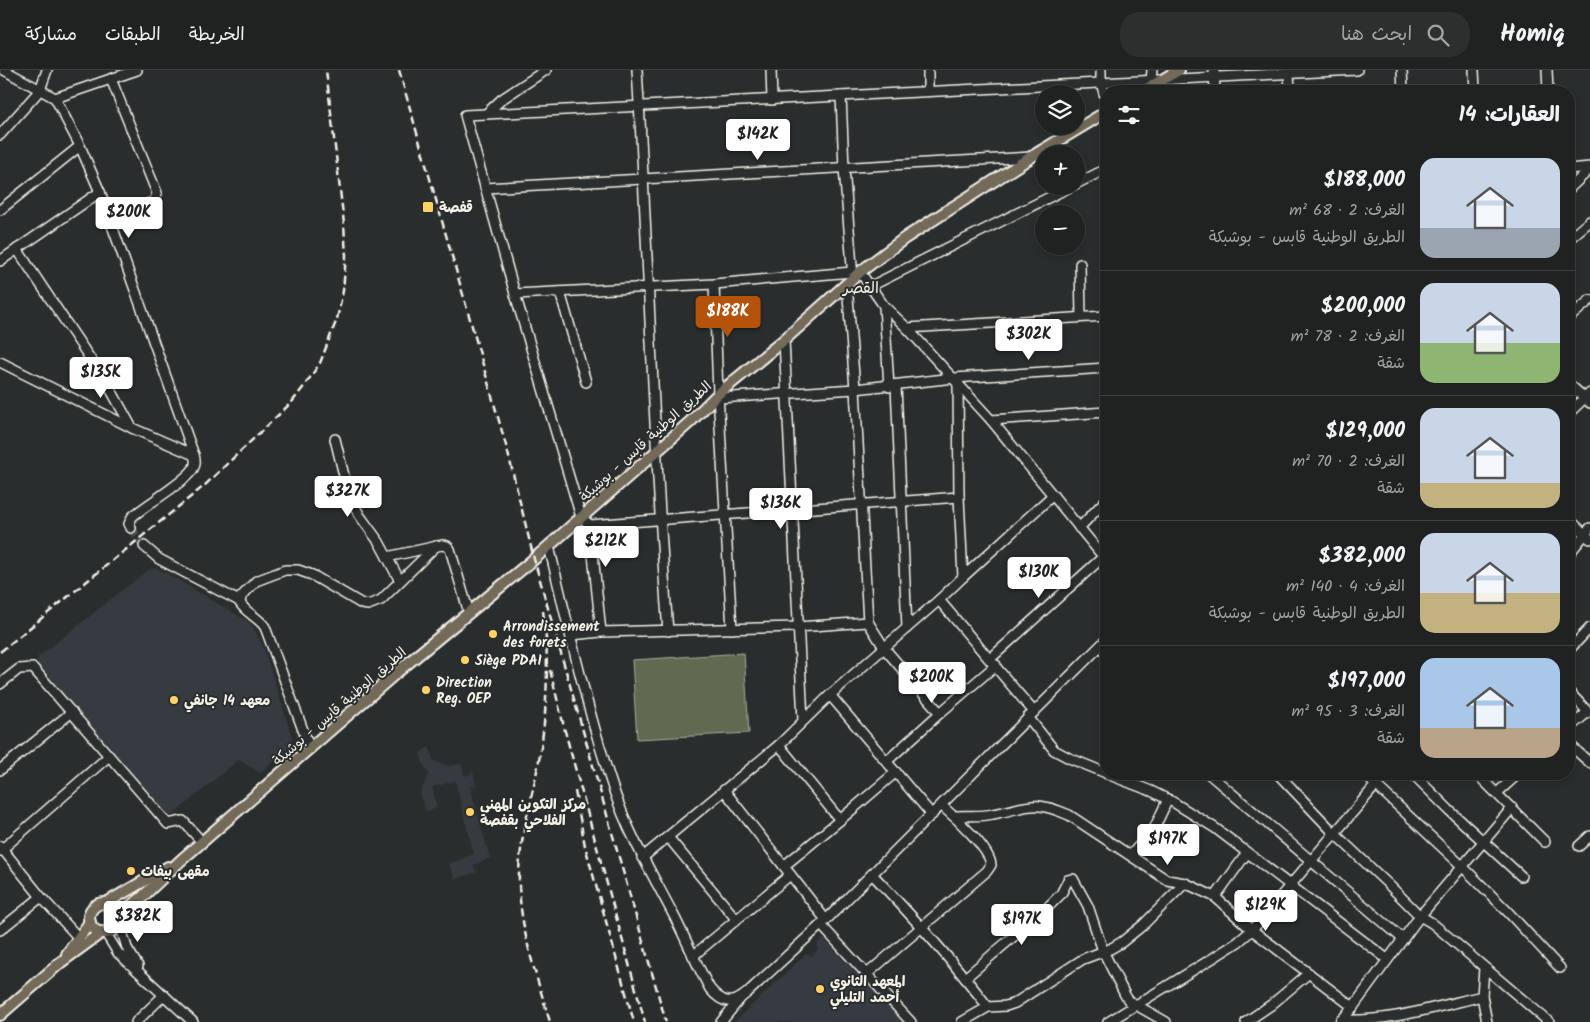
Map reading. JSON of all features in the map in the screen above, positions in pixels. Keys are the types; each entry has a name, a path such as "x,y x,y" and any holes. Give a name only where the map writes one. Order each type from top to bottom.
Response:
{"main road":[{"path":"1153,85 1179,70"},
{"name":"الطريق الوطنية قابس - بوشبكة","path":"118,917 310,749 549,546 853,277 905,238 1031,157 1100,116"},
{"name":"الطريق الوطنية قابس - بوشبكة","path":"106,903 180,861"},
{"path":"0,1015 61,962 103,932 114,928 118,917 114,908 106,903 101,903 94,907 90,914 90,922 97,931 103,932"},
{"path":"61,962 90,922"}],"street":[{"path":"4,70 54,98 80,146 100,192 194,455 195,463 193,470 132,517 129,524 131,528"},
{"path":"0,134 40,90 47,70"},
{"path":"54,98 111,79 120,73 137,70"},
{"path":"486,114 502,99 546,70"},
{"path":"637,70 659,520 668,631"},
{"path":"771,70 772,100"},
{"path":"928,70 928,91"},
{"path":"1101,70 1102,85"},
{"path":"1151,80 1152,70"},
{"path":"959,497 590,525 581,518 465,115 1151,80 1214,73 1289,73 1357,70"},
{"path":"1402,70 1403,85"},
{"path":"1474,70 1475,85"},
{"path":"1547,70 1548,85"},
{"path":"1289,73 1290,85"},
{"path":"108,216 152,203 157,196 154,182 111,79"},
{"path":"841,96 844,168 853,277 854,389 868,622 885,649 940,713"},
{"path":"0,210 80,146"},
{"path":"485,188 1031,157"},
{"path":"1575,169 1590,168"},
{"path":"1575,182 1590,168"},
{"path":"1085,180 1100,172"},
{"path":"0,261 100,192"},
{"path":"869,287 1054,195"},
{"path":"1575,234 1590,221"},
{"path":"17,249 111,390 132,428"},
{"path":"1080,264 1081,317"},
{"path":"515,294 853,277 869,287 884,306 956,380 1100,554"},
{"path":"714,284 732,629"},
{"path":"560,292 586,382"},
{"path":"1575,313 1590,300"},
{"path":"884,306 902,501 907,628"},
{"path":"907,328 1100,316"},
{"path":"784,340 803,720"},
{"path":"0,362 132,428 194,455"},
{"path":"719,396 854,389 1100,368"},
{"path":"956,380 962,577"},
{"path":"1575,388 1588,398 1575,408"},
{"path":"991,420 1100,412"},
{"path":"335,439 349,496 400,581"},
{"path":"642,858 779,745 830,695 940,600 962,577 1053,495"},
{"path":"1079,528 1100,506"},
{"path":"1575,524 1588,534 1575,548"},
{"path":"590,525 601,632"},
{"path":"144,546 159,559 239,601 242,607 261,621 265,627 310,749"},
{"path":"387,557 436,546 447,546 450,549 469,613"},
{"path":"239,601 256,581 285,570 298,570 312,575 362,604 368,605 381,600 436,546"},
{"path":"549,546 613,788 642,858 716,996 733,1002 740,999"},
{"path":"887,762 1100,563"},
{"path":"940,600 993,662 1054,750 1100,771"},
{"path":"571,635 601,632 798,627 868,622"},
{"path":"1575,644 1590,628"},
{"path":"721,1022 740,999 823,923 1100,646"},
{"path":"0,684 19,669 33,668 168,824 183,821 202,842"},
{"path":"830,695 932,815"},
{"path":"1575,698 1589,712 1575,723"},
{"path":"0,770 72,712"},
{"path":"779,745 840,820"},
{"path":"1575,750 1590,764"},
{"path":"78,937 41,897 1,849 109,756"},
{"path":"784,866 896,772"},
{"path":"1123,780 1168,799 1215,828 1388,959"},
{"path":"1219,780 1404,939"},
{"path":"1284,780 1420,916 1432,923 1549,1022"},
{"path":"1370,780 1462,866 1560,968"},
{"path":"1419,780 1521,876"},
{"path":"1484,780 1545,842"},
{"path":"1497,792 1511,780"},
{"path":"1108,1022 1238,942 1252,930 1376,786"},
{"path":"724,790 784,866 823,923 911,1022"},
{"path":"1131,855 1154,829 1168,799"},
{"path":"954,816 993,814 1038,804 1069,815 1167,880 1185,883 1215,897 1252,930 1353,1006"},
{"path":"867,974 987,871 991,865 988,853 954,816 942,806"},
{"path":"1340,1021 1420,916 1512,808"},
{"path":"1579,846 1590,836"},
{"path":"668,837 736,919"},
{"path":"1215,897 1247,852"},
{"path":"872,874 921,927 988,1007"},
{"path":"693,956 790,875"},
{"path":"965,978 1048,907 1061,894 1069,879 1073,879 1088,906 1103,951 1125,996 1136,1006 1166,1022"},
{"path":"962,1022 988,1007 1006,1006 1015,1002 1083,959 1110,949 1122,942 1143,926 1185,883"},
{"path":"0,930 41,897"},
{"path":"118,917 128,948 143,975"},
{"path":"103,932 118,952 193,1022"},
{"path":"1484,968 1482,996 1488,1022"},
{"path":"1247,1022 1271,1005 1309,973"},
{"path":"136,1022 145,1018 164,995"},
{"path":"1340,1021 1368,1021 1387,1018 1482,996"}],"shaded area":[{"name":"معهد 14 جانفي","path":"157,568 246,620 252,626 263,646 292,737 290,747 260,773 239,759 173,815 168,814 37,664 38,657 148,570"},
{"name":"مركز التكوين المهني الفلاحي بقفصة","path":"429,747 434,761 449,766 461,764 465,776 473,772 476,786 470,787 490,858 473,865 477,872 455,879 449,864 474,854 455,781 432,787 437,808 426,811 420,793 429,774 420,753"},
{"name":"المعهد الثانوي أحمد التليلي","path":"823,938 903,1022 734,1022 806,954 812,956 818,949 818,943"}],"green space":[{"path":"744,653 749,733 637,739 632,660"}],"tunnel":[{"path":"131,528 144,546"}],"railway":[{"path":"0,652 204,486 292,402 320,363 337,319 343,291 346,256 326,70"},
{"path":"399,70 507,449 534,559 666,1022"},
{"path":"543,611 547,668 544,728 521,846 519,893 525,931 550,1022"},
{"path":"550,670 645,1022"},
{"path":"575,791 585,846 634,1022"}],"place":[{"name":"قفصة","path":"428,207"},
{"name":"Arrondissement des forets","path":"493,634"},
{"name":"Siège PDAI","path":"465,660"},
{"name":"Direction Reg. OEP","path":"426,690"},
{"name":"معهد 14 جانفي","path":"174,700"},
{"name":"مركز التكوين المهني الفلاحي بقفصة","path":"470,812"},
{"name":"مقهى بيفات","path":"131,871"},
{"name":"المعهد الثانوي أحمد التليلي","path":"820,989"}],"district":[{"name":"القصر","path":"861,287"}]}
